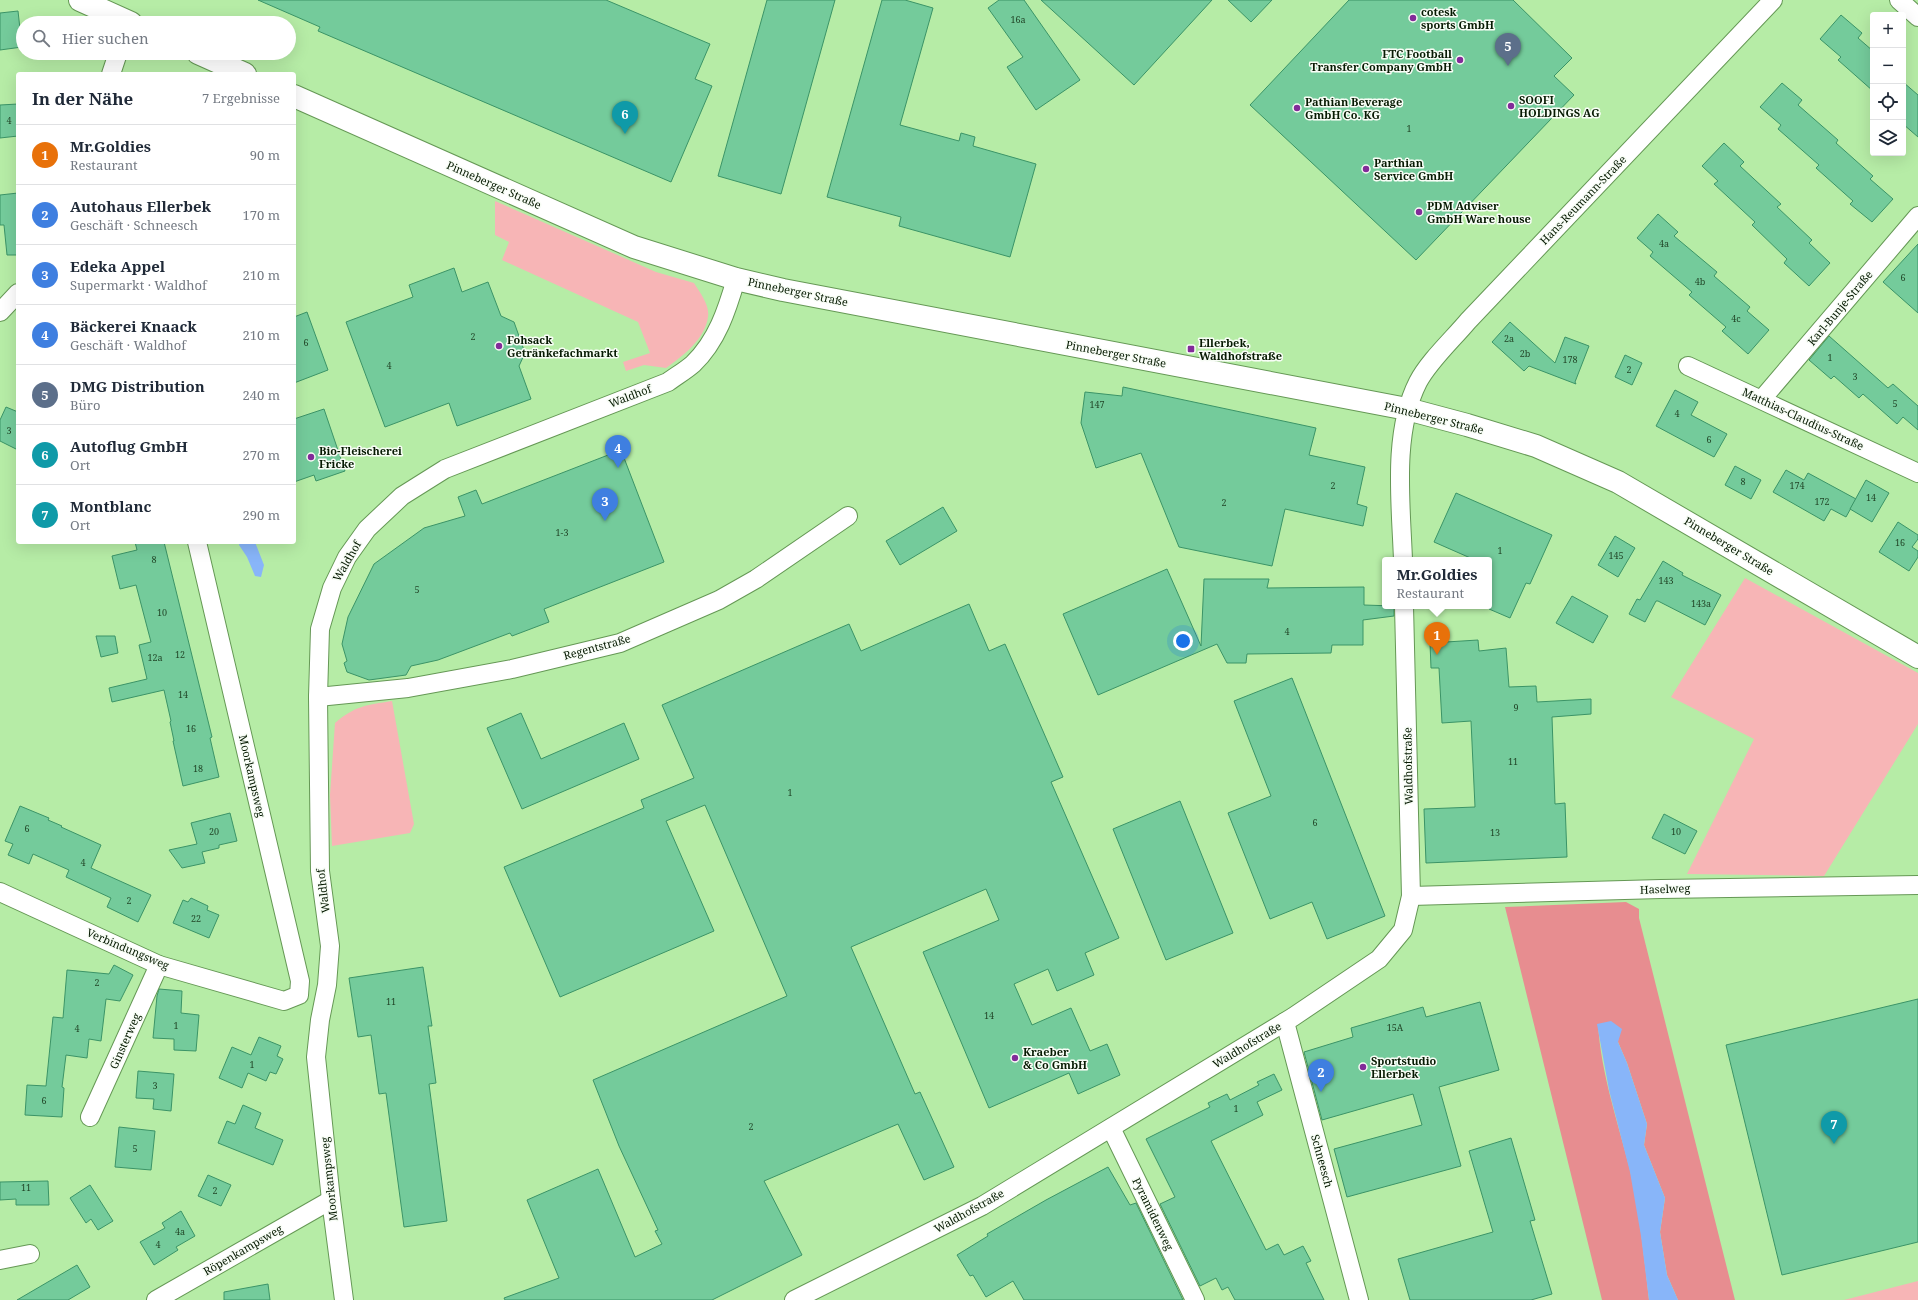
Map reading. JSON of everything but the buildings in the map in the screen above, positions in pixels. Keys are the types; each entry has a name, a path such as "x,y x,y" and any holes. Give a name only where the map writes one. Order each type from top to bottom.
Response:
{"main road":[{"path":"80,0 114,16"},
{"path":"214,60 241,72"},
{"name":"Pinneberger Straße","path":"296,97 634,247 736,279 782,290 1407,409 1536,446 1618,482 1918,657"}],"street":[{"name":"Hans-Reumann-Straße","path":"1407,409 1418,382 1426,370 1468,321 1773,0"},
{"path":"1899,0 1918,17"},
{"path":"112,72 116,60"},
{"name":"Karl-Bunje-Straße","path":"1762,399 1918,216"},
{"name":"Waldhof","path":"316,1057 320,1020 327,985 330,946 320,871 318,697 320,630 332,588 347,557 367,529 402,496 445,469 668,382 693,364 709,345 725,316 736,279"},
{"path":"0,312 16,295"},
{"name":"Matthias-Claudius-Straße","path":"1688,366 1762,399 1918,473"},
{"path":"1402,557 1401,442 1407,409"},
{"name":"Regentstraße","path":"318,697 408,688 512,669 620,643 719,600 756,579 848,516"},
{"name":"Moorkampsweg","path":"197,544 300,981 299,994 284,1001"},
{"name":"Waldhofstraße","path":"794,1300 982,1206 1285,1022 1379,959 1403,930 1411,896 1404,609"},
{"name":"Haselweg","path":"1411,896 1660,889 1918,885"},
{"name":"Verbindungsweg","path":"0,892 159,965 284,1001"},
{"name":"Ginsterweg","path":"90,1118 159,965"},
{"name":"Schneesch","path":"1285,1022 1358,1300"},
{"name":"Moorkampsweg","path":"316,1057 331,1200 344,1300"},
{"name":"Pyramidenweg","path":"1111,1128 1195,1300"},
{"name":"Röpenkampsweg","path":"156,1300 331,1200"},
{"path":"0,1260 30,1254"}],"shaded area":[{"path":"495,201 656,272 694,283 708,308 708,317 703,333 686,352 666,368 644,365 626,371 623,362 650,353 638,322 502,260 509,242 495,235"},
{"path":"1745,578 1918,673 1918,724 1824,876 1687,874 1754,739 1671,697"},
{"path":"392,701 414,824 410,833 332,846 330,795 335,723 342,717 361,707"},
{"path":"1626,902 1639,909 1639,918 1735,1300 1678,1300 1667,1275 1660,1232 1665,1198 1644,1145 1647,1124 1627,1063 1618,1042 1598,1024 1606,1080 1630,1170 1636,1202 1649,1300 1602,1300 1505,907"},
{"path":"1918,1281 1918,1300 1844,1300"}],"water":[{"path":"256,544 264,565 261,577 255,576 247,557 239,545"},
{"path":"1611,1021 1622,1029 1618,1042 1627,1063 1647,1124 1644,1145 1665,1198 1660,1232 1667,1275 1678,1300 1649,1300 1641,1236 1630,1172 1609,1090 1597,1024"}],"place":[{"name":"cotesk sports GmbH","path":"1413,18"},
{"name":"FTC Football Transfer Company GmbH","path":"1460,60"},
{"name":"DMG Distribution","path":"1508,66"},
{"name":"SOOFI HOLDINGS AG","path":"1511,106"},
{"name":"Pathian Beverage GmbH Co. KG","path":"1297,108"},
{"name":"Autoflug GmbH","path":"625,134"},
{"name":"Parthian Service GmbH","path":"1366,169"},
{"name":"PDM Adviser GmbH Ware house","path":"1419,212"},
{"name":"Fohsack Getränkefachmarkt","path":"499,346"},
{"name":"Ellerbek, Waldhofstraße","path":"1191,349"},
{"name":"Bio-Fleischerei Fricke","path":"311,457"},
{"name":"Bäckerei Knaack","path":"618,468"},
{"name":"Edeka Appel","path":"605,521"},
{"name":"Mr.Goldies","path":"1437,655"},
{"name":"Kraeber & Co GmbH","path":"1015,1058"},
{"name":"Sportstudio Ellerbek","path":"1363,1067"},
{"name":"Autohaus Ellerbek","path":"1321,1092"},
{"name":"Montblanc","path":"1834,1144"}]}
